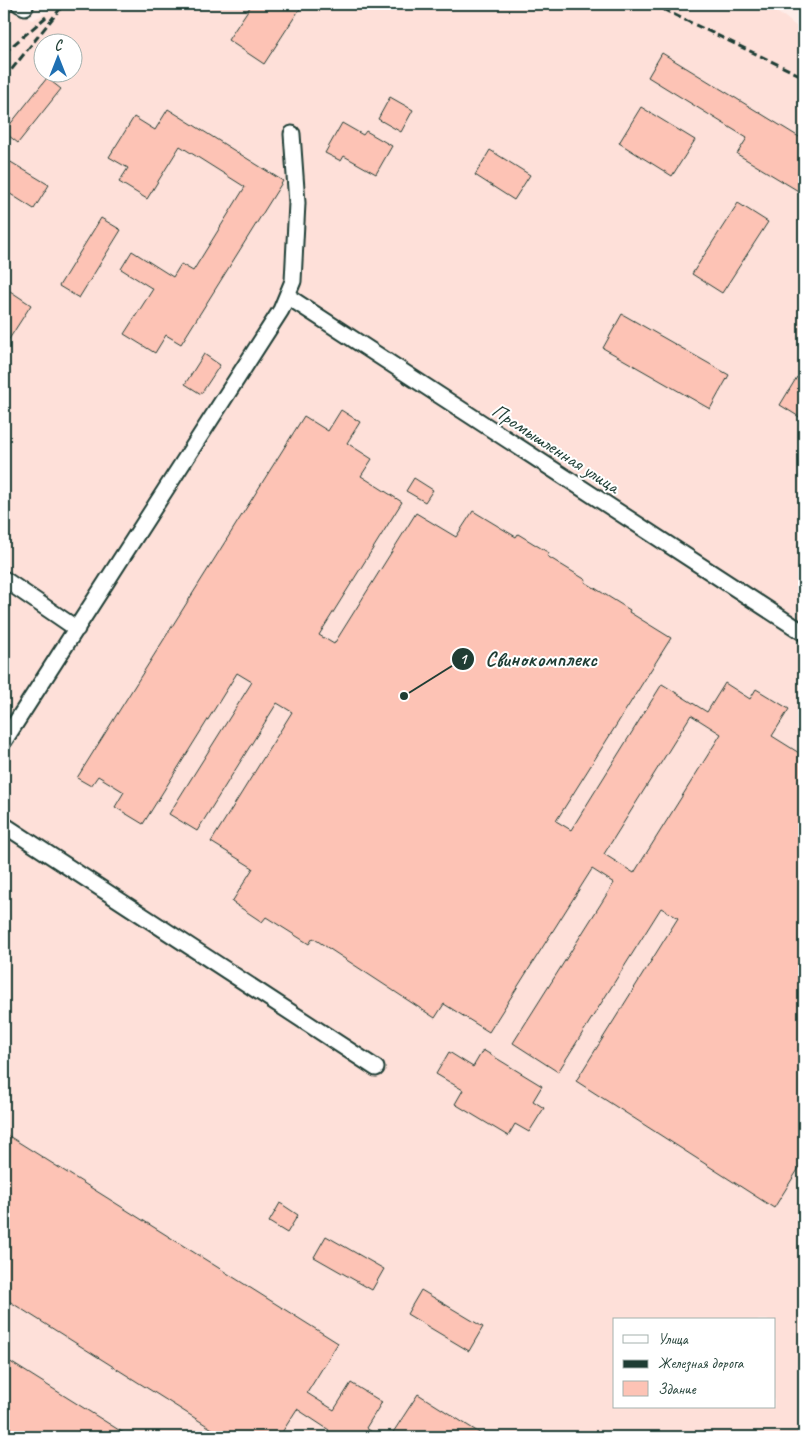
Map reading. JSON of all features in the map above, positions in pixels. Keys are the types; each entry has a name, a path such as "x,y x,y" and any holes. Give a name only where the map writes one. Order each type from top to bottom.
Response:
{"street":[{"path":"4,741 281,310 293,281 297,203 292,134"},
{"name":"Промышленная улица","path":"287,296 804,633"},
{"path":"4,579 77,629"},
{"path":"4,825 376,1068"}],"shaded area":[{"path":"65,4 761,4 785,17 804,33 804,1437 4,1437 4,7 32,20"}],"building":[{"path":"252,4 303,4 264,64 228,40"},
{"path":"662,53 804,140 804,185 800,192 737,154 747,138 648,77"},
{"path":"44,82 52,82 61,89 18,143 4,132"},
{"path":"390,97 413,110 401,132 378,119"},
{"path":"641,107 695,140 672,176 619,143"},
{"path":"168,109 283,181 181,344 166,335 155,353 124,334 153,289 121,269 132,251 173,277 181,264 193,271 245,187 180,146 147,199 119,182 128,168 109,157 134,117 155,130"},
{"path":"342,123 363,135 366,131 392,146 376,174 344,156 341,161 325,153"},
{"path":"490,150 530,175 514,200 475,175"},
{"path":"4,158 49,185 34,209 4,190"},
{"path":"738,203 768,222 722,293 692,274"},
{"path":"101,218 121,230 79,298 59,286"},
{"path":"4,287 31,305 4,347"},
{"path":"622,314 729,375 710,409 603,348"},
{"path":"204,354 220,365 201,394 185,384"},
{"path":"797,377 804,381 804,413 801,418 780,405"},
{"path":"341,410 360,422 347,443 372,459 361,476 402,502 319,635 334,644 416,513 456,537 473,511 516,537 518,534 549,553 547,556 671,638 556,821 571,830 662,684 707,712 725,683 750,699 756,689 789,709 772,736 804,756 804,972 798,982 804,986 804,1160 774,1208 576,1081 678,918 661,908 558,1072 513,1043 614,883 592,869 489,1032 444,1004 435,1018 313,938 309,944 266,917 262,922 232,902 253,868 211,842 292,712 277,703 197,831 169,814 252,682 237,673 143,824 115,807 124,792 98,776 91,786 77,778 304,416 328,431","holes":["691,715 721,734 634,873 604,854"]},
{"path":"414,478 433,490 425,502 406,491"},
{"path":"483,1050 542,1086 533,1101 544,1108 529,1132 515,1124 508,1136 455,1104 463,1090 436,1074 449,1052 473,1067"},
{"path":"4,1133 338,1343 307,1393 334,1410 351,1383 382,1402 366,1428 380,1437 325,1437 329,1430 297,1409 279,1437 225,1437 4,1298"},
{"path":"280,1203 298,1215 287,1233 269,1222"},
{"path":"326,1236 384,1269 372,1290 314,1257"},
{"path":"421,1290 483,1327 469,1351 407,1314"},
{"path":"4,1358 130,1437 4,1437"},
{"path":"418,1394 486,1437 390,1437"}],"railway":[{"path":"4,79 64,4"},
{"path":"652,4 804,77"},
{"path":"4,53 46,17"}],"place":[{"name":"Свинокомплекс","path":"404,696"}]}
